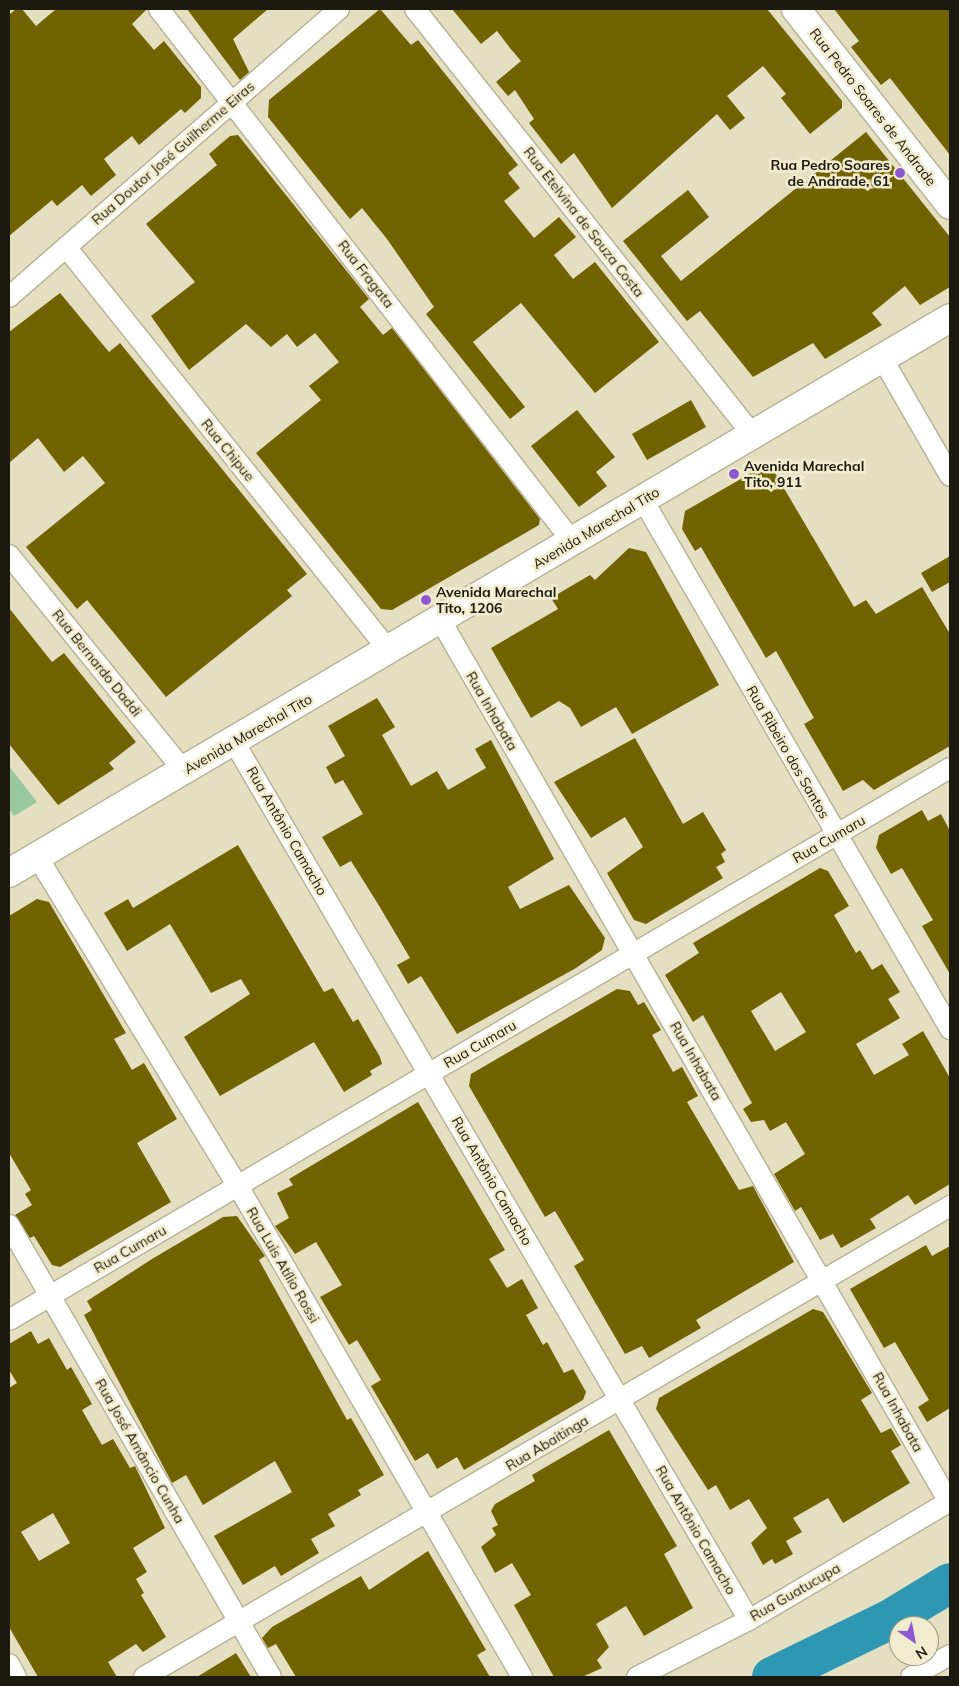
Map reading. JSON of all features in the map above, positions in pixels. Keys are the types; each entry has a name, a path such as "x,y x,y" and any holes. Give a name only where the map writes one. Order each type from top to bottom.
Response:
{"main road":[{"name":"Rua Pedro Soares de Andrade","path":"796,9 950,205"},
{"name":"Avenida Marechal Tito","path":"18,865 390,652 572,541 950,318"}],"street":[{"name":"Rua Fragata","path":"158,9 232,101 572,541"},
{"name":"Rua Doutor José Guilherme Eiras","path":"9,297 339,9"},
{"name":"Rua Etelvina de Souza Costa","path":"415,9 752,434"},
{"name":"Rua Chipue","path":"66,247 390,652"},
{"path":"882,358 950,476"},
{"name":"Rua Ribeiro dos Santos","path":"643,500 950,1029"},
{"name":"Rua Bernardo Daddi","path":"9,555 184,771"},
{"name":"Rua Inhabata","path":"440,621 824,1280 950,1502"},
{"name":"Rua Antônio Camacho","path":"234,742 749,1620"},
{"name":"Rua Cumaru","path":"9,1320 950,768"},
{"name":"Rua Luis Atílio Rossi","path":"18,865 238,1186 522,1677"},
{"name":"Rua Abaitinga","path":"144,1677 238,1621 427,1514 950,1206"},
{"name":"Rua José Amâncio Cunha","path":"9,1225 271,1677"},
{"name":"Rua Guatucupa","path":"637,1677 749,1620 950,1502"},
{"path":"911,1677 950,1655"},
{"path":"9,1664 16,1677"}],"green space":[{"path":"9,766 37,802 14,816 9,809"}],"building":[{"path":"16,9 22,9 36,26 56,9 147,9 132,24 154,50 164,41 201,87 201,98 185,113 181,109 139,145 132,136 104,159 116,175 91,196 82,185 57,206 52,200 9,236 9,15"},
{"path":"187,9 268,9 233,39 249,72 240,80"},
{"path":"380,9 411,45 418,40 518,165 508,173 520,188 504,201 534,238 559,217 576,237 554,255 573,279 595,262 659,342 595,393 521,303 473,342 525,407 510,419 426,314 434,307 387,239 362,208 350,219 268,117 269,100"},
{"path":"452,9 767,9 842,101 842,108 810,134 781,98 786,94 763,66 727,96 745,118 730,130 717,114 612,208 574,153 561,164 529,123 534,119 515,90 508,96 496,82 521,61 497,31 481,44"},
{"path":"834,9 950,9 950,155 890,78 881,85 851,47 859,41"},
{"path":"866,132 950,237 950,287 920,305 905,286 872,313 882,325 825,359 813,343 753,377 700,311 687,321 623,241 688,190 709,217 661,256 681,281"},
{"path":"238,135 369,299 360,307 383,335 392,328 540,519 539,525 392,610 381,609 256,453 321,400 309,386 339,362 315,333 297,347 287,334 271,347 246,324 189,370 151,316 195,282 146,224 217,165 209,154 230,136"},
{"path":"60,293 109,352 120,343 307,574 287,590 292,596 166,697 87,600 77,609 26,547 105,483 83,456 64,472 38,438 9,463 9,332"},
{"path":"691,400 706,427 647,460 632,434"},
{"path":"577,410 615,457 596,472 607,486 579,507 531,446"},
{"path":"769,463 854,607 866,600 876,614 922,587 950,634 950,746 874,790 863,780 843,791 804,724 814,718 776,651 766,658 701,547 695,551 682,529 685,511"},
{"path":"629,548 646,552 719,685 632,734 616,707 581,727 570,708 559,701 531,718 491,648 558,609 551,598 590,575 595,580"},
{"path":"950,556 950,582 932,592 921,573"},
{"path":"9,608 52,662 64,653 136,742 109,763 114,769 58,805 9,744"},
{"path":"377,698 395,727 382,735 411,786 437,771 448,790 486,768 475,749 491,740 554,859 508,887 520,909 569,885 605,938 602,950 576,968 457,1034 421,976 408,984 397,965 410,958 351,861 340,867 322,837 363,814 343,780 335,784 326,767 345,756 328,726"},
{"path":"635,738 683,824 703,812 726,850 721,854 725,862 716,867 723,878 646,924 634,920 607,873 643,847 625,817 591,838 554,782"},
{"path":"922,810 928,821 941,814 950,831 950,974 922,926 933,920 902,868 891,874 876,848 879,835"},
{"path":"238,845 324,992 333,988 353,1022 358,1019 380,1057 382,1064 370,1071 372,1075 344,1092 314,1042 220,1096 184,1037 250,994 241,979 211,993 170,924 127,951 104,913 128,899 133,908"},
{"path":"820,868 828,871 849,906 834,915 856,953 860,950 872,970 882,964 900,992 888,999 900,1018 856,1044 874,1075 909,1055 902,1044 923,1031 950,1078 950,1184 915,1205 908,1195 870,1219 876,1228 841,1248 833,1234 820,1240 801,1207 795,1211 774,1174 805,1154 786,1122 770,1131 764,1120 751,1122 743,1109 752,1103 703,1015 693,1022 665,975 699,953 693,943","holes":["781,992 806,1032 775,1051 751,1011"]},
{"path":"37,899 49,902 126,1033 114,1039 132,1070 144,1063 177,1119 137,1143 171,1202 60,1267 52,1265 34,1236 30,1238 15,1215 32,1205 25,1194 31,1190 9,1153 9,916"},
{"path":"617,989 630,991 638,1005 644,1002 661,1030 652,1035 673,1072 682,1067 698,1096 687,1102 739,1190 753,1186 794,1262 696,1320 701,1328 649,1358 642,1346 625,1354 574,1266 584,1260 555,1211 545,1217 469,1086 471,1074"},
{"path":"418,1102 505,1250 489,1259 507,1288 522,1279 538,1308 526,1315 543,1345 547,1342 564,1373 573,1369 586,1392 583,1400 464,1470 457,1457 437,1469 428,1453 415,1461 371,1386 381,1380 357,1340 349,1345 320,1297 342,1285 316,1242 295,1254 275,1226 289,1218 277,1193 293,1185 289,1179"},
{"path":"237,1216 265,1256 259,1260 347,1420 351,1418 384,1475 358,1490 361,1495 328,1514 335,1526 311,1539 319,1553 281,1576 275,1566 243,1585 214,1536 292,1492 275,1461 203,1505 186,1475 172,1483 84,1315 92,1310 87,1301 152,1259 223,1217"},
{"path":"926,1245 932,1256 950,1246 950,1408 927,1422 918,1407 929,1400 895,1342 884,1348 850,1289"},
{"path":"813,1309 823,1312 872,1393 861,1400 881,1433 891,1428 901,1445 891,1451 910,1483 843,1523 828,1498 793,1518 802,1532 786,1541 793,1554 775,1564 772,1559 763,1565 751,1543 767,1528 749,1499 730,1510 716,1485 708,1490 656,1409 659,1398"},
{"path":"31,1331 38,1344 49,1338 67,1370 71,1367 92,1404 82,1410 102,1445 113,1439 130,1468 135,1466 165,1528 133,1548 147,1572 136,1579 144,1593 141,1595 166,1637 143,1652 136,1644 108,1662 117,1677 38,1677 9,1627 9,1388 17,1383 9,1370 9,1344","holes":["53,1513 70,1543 39,1561 21,1532"]},
{"path":"609,1430 677,1546 664,1554 693,1608 644,1636 626,1606 596,1624 609,1647 597,1660 602,1668 582,1677 554,1677 514,1605 531,1595 512,1563 495,1573 481,1547 496,1535 492,1528 498,1525 491,1511 495,1504 535,1481 532,1475"},
{"path":"428,1551 486,1650 477,1655 490,1677 296,1677 276,1644 268,1648 262,1638 272,1627 361,1576 369,1590"},
{"path":"236,1653 251,1677 197,1677"}],"waterway":[{"path":"772,1677 889,1620 950,1583"}],"place":[{"name":"Rua Pedro Soares de Andrade, 61","path":"900,173"},
{"name":"Avenida Marechal Tito, 911","path":"734,474"},
{"name":"Avenida Marechal Tito, 1206","path":"426,600"}]}
